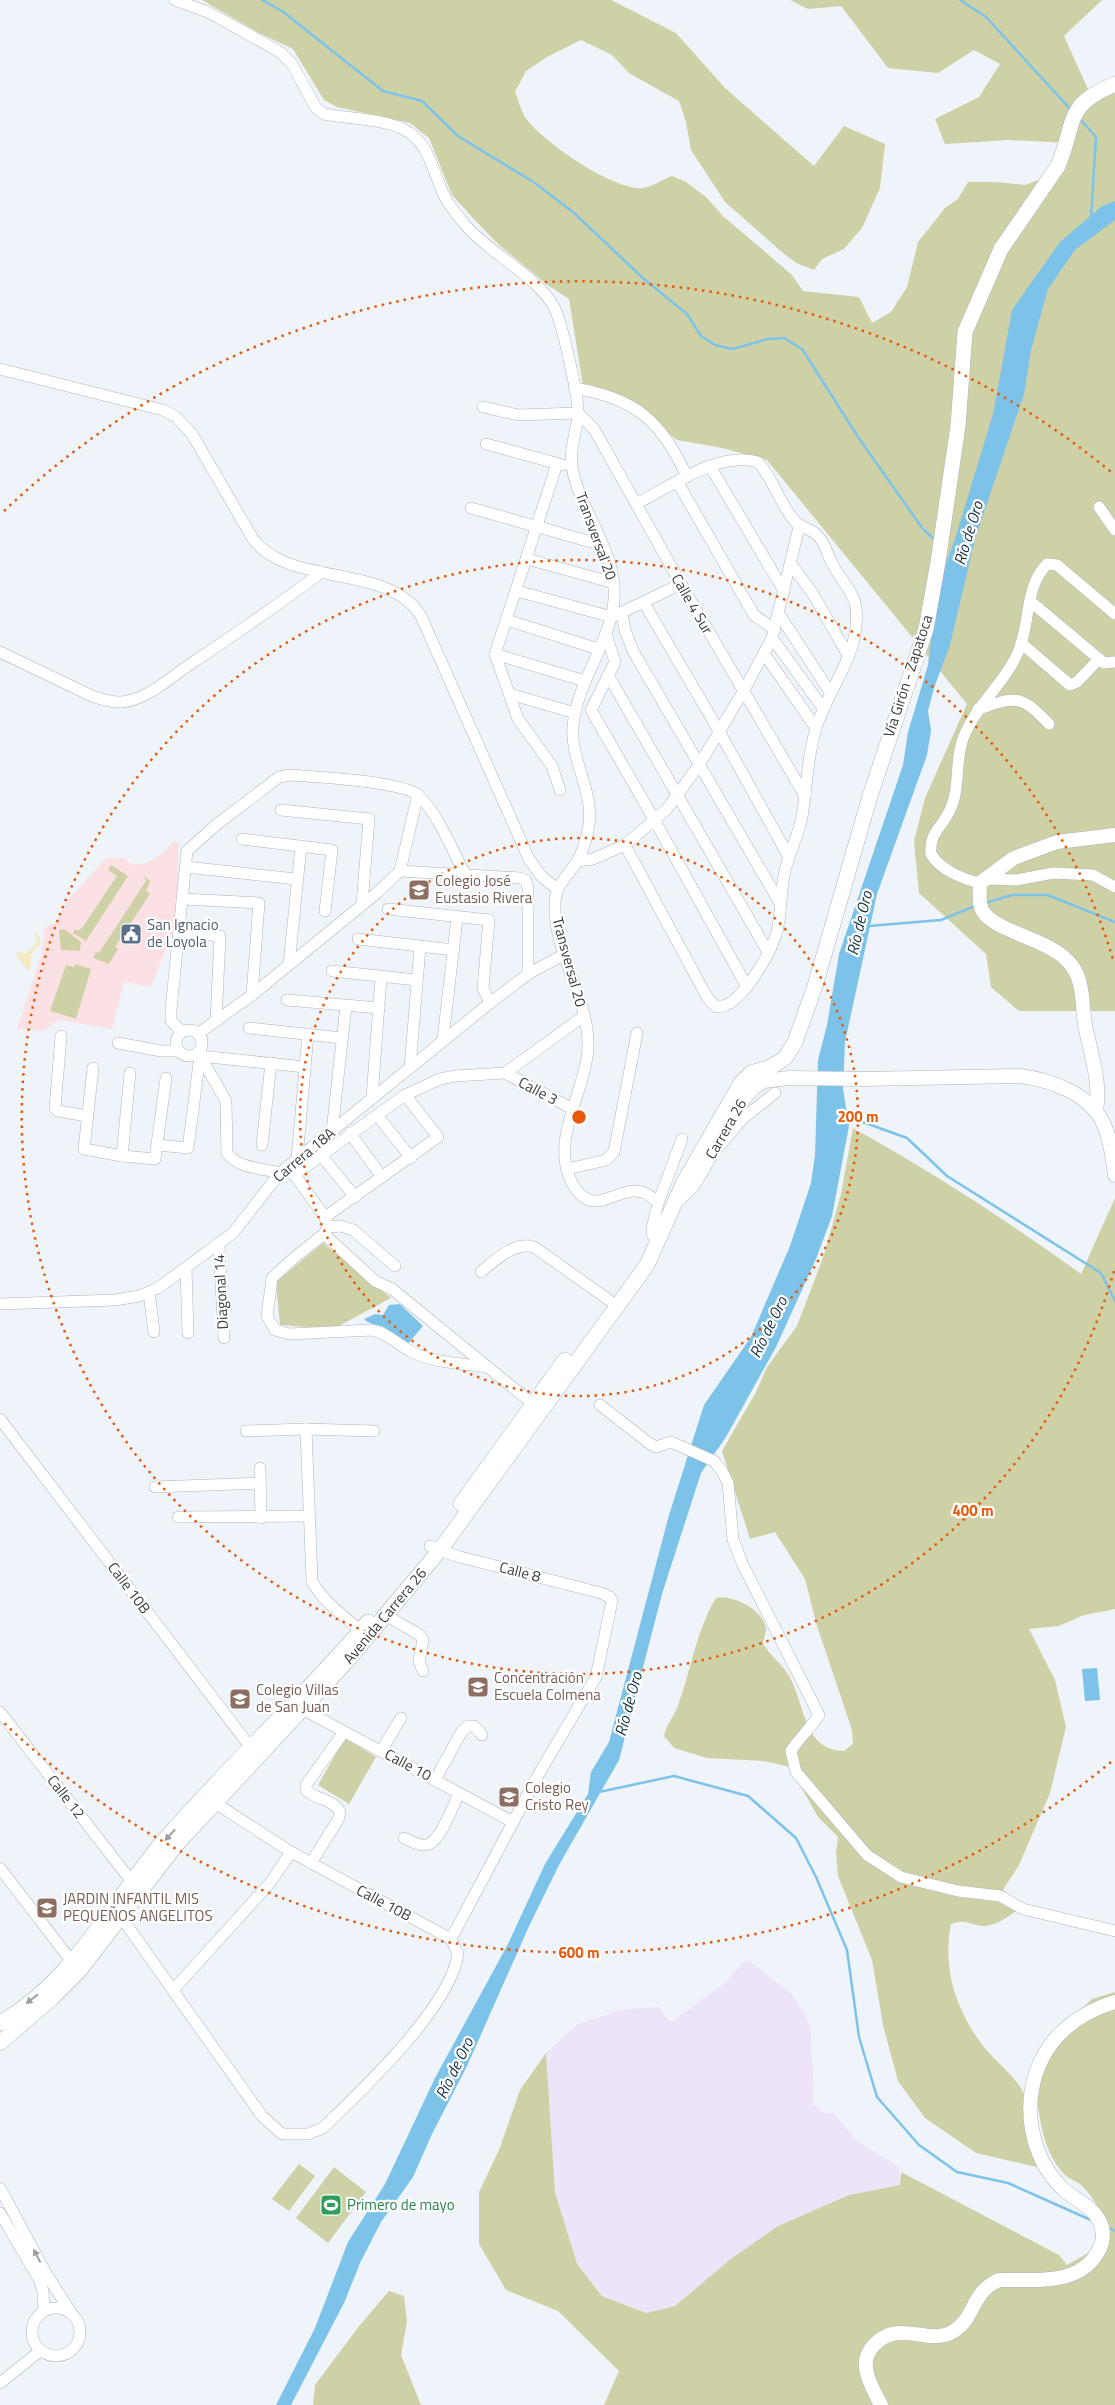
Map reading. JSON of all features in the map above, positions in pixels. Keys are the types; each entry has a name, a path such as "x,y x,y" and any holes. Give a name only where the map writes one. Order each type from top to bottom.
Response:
{"main road":[{"name":"Vía Girón - Zapatoca","path":"677,1200 703,1145 741,1083 751,1073 780,1063 790,1052 795,1042 815,986 886,747 926,629 938,562 960,410 966,332 1002,249 1058,166 1064,151 1070,123 1079,106 1087,97 1115,84"},
{"name":"Avenida Carrera 26","path":"0,2043 69,1982 176,1845 215,1803 254,1752 435,1548 646,1265 677,1200"},
{"name":"Avenida Carrera 26","path":"0,2023 35,1997 72,1962 162,1843 254,1752 302,1709 387,1616 533,1404 640,1259 655,1244"}],"street":[{"path":"175,0 208,12 280,52 292,64 316,108 324,114 353,117 401,128 412,135 425,147 444,194 460,220 475,236 548,297 555,308 578,413 518,415 483,407"},
{"path":"0,369 154,408 175,416 192,434 260,548 274,557 322,572 364,582 406,598 418,611 528,859 542,876 557,889"},
{"path":"574,388 617,398 633,406 665,436 677,454 683,480 754,615 773,634 823,708"},
{"name":"Transversal 20","path":"578,413 572,444 572,467 602,545 614,583 617,615 598,649 575,713 573,745 587,795 590,817 584,844 577,861 557,889 555,913 588,1033 588,1053 572,1108 567,1136 568,1169 574,1186 587,1200 602,1201 638,1189 648,1193 658,1203"},
{"name":"Calle 4 Sur","path":"578,413 594,430 743,692 805,796"},
{"path":"486,444 572,467"},
{"path":"577,861 593,859 625,845 655,821 699,765 764,655 773,634 799,527 758,462 737,459 710,466 636,504"},
{"path":"557,464 495,654 522,726 540,747 552,766 560,790"},
{"path":"710,466 784,591"},
{"path":"1099,507 1115,530"},
{"path":"471,508 602,545"},
{"path":"625,845 711,1003 716,1007 722,1008 747,987 768,952 776,934 789,857 796,838 805,796 816,728 830,692 849,657 857,617 856,605 832,565 820,537 809,529 799,527"},
{"path":"527,559 614,583"},
{"path":"1115,614 1077,580 1052,563 1042,570 1030,601 1022,644 1014,662 978,709 963,738 952,804 932,836 930,846 931,854 939,864 968,880 1016,880 1053,873 1092,874 1115,887"},
{"path":"791,564 813,594 849,657"},
{"path":"0,652 92,696 108,701 122,702 138,698 167,680 240,632 322,572"},
{"path":"517,591 617,615 681,584"},
{"path":"1030,601 1104,663 1115,662"},
{"path":"644,603 719,731 789,857"},
{"path":"779,614 830,692"},
{"path":"617,615 633,651 780,903"},
{"path":"507,620 598,649"},
{"path":"606,634 614,662"},
{"path":"1022,644 1070,685 1077,682 1099,659"},
{"path":"633,651 614,662 590,710 655,821 747,987"},
{"path":"495,654 585,681"},
{"path":"764,655 816,728"},
{"path":"608,675 768,952"},
{"path":"510,694 575,713"},
{"path":"978,709 1014,699 1024,701 1049,724"},
{"path":"181,1032 171,1020 171,1009 189,848 279,777 291,774 398,786 418,794 431,810 466,876"},
{"path":"199,1033 252,995 400,871 418,794"},
{"path":"281,810 369,819 362,904"},
{"path":"1115,835 1079,838 1014,858 984,881 981,906 1000,924 1042,943 1067,959 1074,967 1080,982 1085,1024 1096,1072 1098,1096 1096,1111 1107,1134 1115,1175"},
{"path":"242,839 332,850 325,911"},
{"path":"289,964 300,846"},
{"path":"186,867 296,879"},
{"path":"400,871 520,878 526,881 528,888 528,974"},
{"path":"183,899 259,903 252,995"},
{"path":"388,909 490,921 483,988 490,1003"},
{"path":"443,1039 456,918"},
{"path":"180,932 220,936 216,1021"},
{"path":"358,939 454,950"},
{"path":"410,1068 420,947"},
{"name":"Carrera 18A","path":"0,1304 116,1300 148,1292 219,1245 242,1222 262,1194 290,1168 443,1039 528,974 565,954"},
{"path":"332,971 417,980"},
{"path":"372,1098 381,977"},
{"path":"287,1000 379,1008"},
{"path":"332,1131 346,1006"},
{"path":"199,1054 226,1101 227,1153 232,1159 241,1164 290,1168 321,1155 405,1095 435,1081 455,1076 505,1073 584,1016"},
{"path":"249,1028 342,1038"},
{"path":"158,1144 188,1148 199,1054 203,1043 199,1033 192,1029 181,1032 176,1039 178,1050"},
{"path":"568,1169 606,1160 614,1152 636,1033"},
{"path":"308,1034 305,1068 290,1168 326,1226 375,1281 392,1289 533,1404"},
{"path":"61,1036 55,1108 58,1111 87,1116"},
{"path":"118,1043 161,1051 178,1050 186,1056 199,1054 305,1068"},
{"path":"262,1145 271,1064"},
{"path":"93,1068 84,1150 122,1156 154,1159 158,1144 166,1078"},
{"path":"122,1156 130,1073"},
{"name":"Calle 3","path":"505,1073 572,1108"},
{"name":"Carrera 26","path":"677,1200 691,1187 745,1095 764,1081 789,1078 863,1079 1020,1076 1036,1078 1061,1086 1096,1111"},
{"path":"708,1159 742,1120 775,1093"},
{"path":"405,1095 438,1137 355,1197 272,1278 267,1316 275,1330 289,1334 372,1330 388,1336 408,1350 425,1357 488,1367"},
{"path":"377,1115 410,1158"},
{"path":"350,1133 382,1177"},
{"path":"655,1244 652,1229 658,1203 682,1139"},
{"path":"321,1155 355,1197"},
{"path":"326,1226 346,1226 396,1266"},
{"name":"Diagonal 14","path":"219,1245 224,1338"},
{"path":"481,1272 494,1260 521,1245 527,1245 534,1247 610,1300"},
{"path":"186,1268 188,1333"},
{"path":"148,1292 154,1332"},
{"path":"600,1405 656,1447 671,1442 714,1461 728,1483 732,1532 742,1563 819,1715 814,1723 800,1736 791,1751 796,1772 867,1855 901,1877 958,1891 1000,1896 1023,1909 1115,1931"},
{"name":"Calle 10B","path":"0,1419 254,1752"},
{"path":"306,1429 312,1581 318,1592 360,1631"},
{"path":"246,1431 306,1429 374,1431"},
{"path":"260,1468 262,1518"},
{"path":"155,1486 260,1483"},
{"path":"178,1517 262,1518 309,1516"},
{"name":"Calle 8","path":"435,1548 456,1556 610,1597 612,1601 596,1677 562,1732 513,1822"},
{"path":"387,1616 420,1635 423,1640 418,1661 423,1671"},
{"name":"Calle 10","path":"302,1709 513,1822"},
{"name":"Calle 12","path":"0,1712 132,1882"},
{"path":"381,1751 401,1718"},
{"path":"435,1780 462,1731 468,1726 474,1726 482,1735"},
{"path":"311,1863 340,1812 336,1806 309,1794 306,1790 306,1785 344,1732"},
{"path":"404,1838 417,1845 427,1845 433,1842 440,1835 459,1793"},
{"name":"Calle 10B","path":"215,1803 291,1852 451,1939"},
{"path":"121,1916 262,2116 282,2134 308,2134 323,2128 351,2101 406,2042 429,2012 455,1969 458,1954 451,1939 513,1822"},
{"path":"174,1989 270,1883 291,1852"},
{"path":"0,1868 72,1962"},
{"path":"881,2405 865,2368 867,2356 872,2347 883,2336 905,2332 940,2335 955,2331 962,2324 977,2297 989,2284 999,2280 1064,2278 1087,2267 1099,2250 1104,2240 1100,2220 1089,2207 1062,2188 1039,2153 1032,2127 1030,2095 1042,2058 1057,2036 1086,2013 1115,2002"},
{"path":"0,2188 47,2275 71,2313 80,2328 78,2344 72,2351 56,2357 40,2350 32,2337 32,2329 38,2315 44,2310 58,2308 71,2313"},
{"path":"0,2213 39,2279 44,2291 44,2310"},
{"path":"0,2383 40,2350"}],"shaded area":[{"path":"174,841 180,845 178,851 178,917 151,987 124,982 112,1029 58,1020 44,1031 17,1029 41,956 45,928 55,923 69,899 106,858 125,858 132,865 147,863 160,855"},
{"path":"748,1960 791,1993 806,2017 811,2032 814,2105 823,2113 833,2113 857,2141 899,2167 900,2185 849,2195 732,2258 675,2306 646,2313 602,2295 577,2264 555,2192 546,2053 578,2024 624,2009 659,2007 668,2020 673,2021 725,1983 742,1963"}],"green space":[{"path":"202,0 611,0 676,33 725,88 814,166 844,126 885,144 880,188 862,228 844,249 822,259 814,270 798,264 725,202 691,150 686,122 679,101 629,73 612,55 581,40 547,57 526,71 515,92 525,117 546,139 562,151 598,174 615,182 631,187 644,188 672,176 686,182 706,197 723,216 792,275 803,291 859,297 872,323 891,312 907,287 918,242 945,208 958,199 968,182 1025,185 1062,171 1069,143 1009,140 945,144 935,119 979,97 1000,64 974,50 938,73 888,68 841,6 808,9 790,0 1102,0 1064,36 1092,98 1115,88 1115,1011 1019,1011 991,987 986,954 919,893 914,841 925,798 967,704 767,460 722,448 677,440 624,398 583,386 569,299 549,286 499,245 452,195 429,138 410,123 337,107 324,100 293,49 259,33"},
{"path":"111,865 128,876 86,941 73,933 75,929 78,931 82,928 117,876 108,870"},
{"path":"144,876 150,881 146,891 150,894 115,947 118,949 109,964 93,958 96,952 99,953 146,881"},
{"path":"64,929 81,942 80,951 61,950 59,930"},
{"path":"75,964 91,969 76,1019 50,1011 66,965 74,967"},
{"path":"853,1128 969,1198 1081,1274 1115,1198 1115,1609 1084,1615 1059,1626 1029,1629 1055,1680 1066,1727 1050,1793 1019,1865 1003,1890 1022,1907 1003,1920 987,1926 964,1922 951,1924 949,1941 950,1973 965,2018 983,2046 1011,2076 1025,2095 1031,2119 1037,2167 976,2153 925,2118 898,2081 883,2025 872,1960 838,1876 836,1853 838,1837 818,1817 790,1767 764,1761 707,1758 674,1748 664,1736 682,1694 703,1624 716,1598 723,1598 739,1601 759,1615 766,1628 763,1643 787,1673 793,1684 806,1722 820,1742 830,1749 844,1751 853,1744 852,1730 817,1626 805,1579 775,1532 750,1539 722,1451 756,1392 767,1367 797,1326 824,1255 841,1194"},
{"path":"323,1243 391,1298 333,1329 280,1325 276,1282"},
{"path":"345,1738 376,1757 349,1804 318,1785"},
{"path":"1115,1992 1115,2405 604,2405 619,2371 558,2311 506,2290 479,2244 479,2192 499,2150 520,2090 546,2053 555,2192 577,2264 602,2296 646,2313 675,2306 732,2258 778,2226 849,2195 900,2185 901,2172 1059,2255 1067,2265 1095,2249 1107,2224 1089,2194 1081,2185 1065,2175 1049,2152 1041,2125 1033,2069 1060,2029 1092,1999"},
{"path":"299,2164 315,2176 289,2211 272,2199"},
{"name":"Primero de mayo","path":"334,2167 366,2192 328,2243 296,2218"},
{"path":"389,2291 404,2296 407,2321 401,2355 421,2405 313,2405 315,2385 360,2325"}],"sand":[{"path":"34,933 39,935 41,942 31,954 31,966 28,971 16,955 17,952 27,953 37,942"}],"water":[{"name":"Río de Oro","path":"1115,201 1115,220 1075,250 1048,289 1031,350 1024,394 975,539 950,645 934,688 928,711 931,731 927,755 877,894 845,1042 843,1089 849,1126 832,1216 816,1259 776,1347 726,1437 701,1473 662,1594 619,1760 559,1865 530,1924 467,2066 432,2134 413,2177 381,2222 360,2263 345,2301 291,2405 276,2405 315,2328 348,2242 385,2184 435,2078 508,1944 545,1864 588,1794 591,1772 609,1742 669,1515 704,1405 751,1337 790,1246 811,1183 815,1155 818,1060 827,1025 839,954 903,765 908,732 928,665 938,584 955,539 993,414 1012,310 1060,242 1102,206"},
{"path":"400,1304 423,1326 407,1345 398,1340 387,1329 364,1319 375,1314 383,1315 389,1305"},
{"path":"1097,1668 1100,1700 1085,1701 1082,1669"}],"waterway":[{"path":"262,0 282,11 383,91 422,101 458,136 535,183 574,213 644,279 687,314 701,336 715,345 732,349 768,339 784,338 802,349 860,440 923,529 936,541"},
{"path":"960,0 986,17 1072,111"},
{"path":"1079,118 1096,137 1091,218"},
{"path":"985,903 1012,895 1048,895 1115,922"},
{"name":"Río de Oro","path":"869,926 941,920 975,906"},
{"path":"846,1116 907,1138 947,1176 1101,1273 1115,1301"},
{"path":"599,1792 674,1776 748,1796 796,1838 816,1877 847,1950 859,2037 877,2097 919,2145 957,2172 1008,2183 1093,2221"},
{"path":"1107,2227 1115,2231"}],"place":[{"name":"Colegio José Eustasio Rivera","path":"419,890"},
{"name":"San Ignacio de Loyola","path":"131,934"},
{"name":"Concentración Escuela Colmena","path":"478,1687"},
{"name":"Colegio Villas de San Juan","path":"240,1699"},
{"name":"Colegio Cristo Rey","path":"509,1797"},
{"name":"JARDIN INFANTIL MIS PEQUEÑOS ANGELITOS","path":"47,1908"},
{"name":"Primero de mayo","path":"331,2205"}]}
